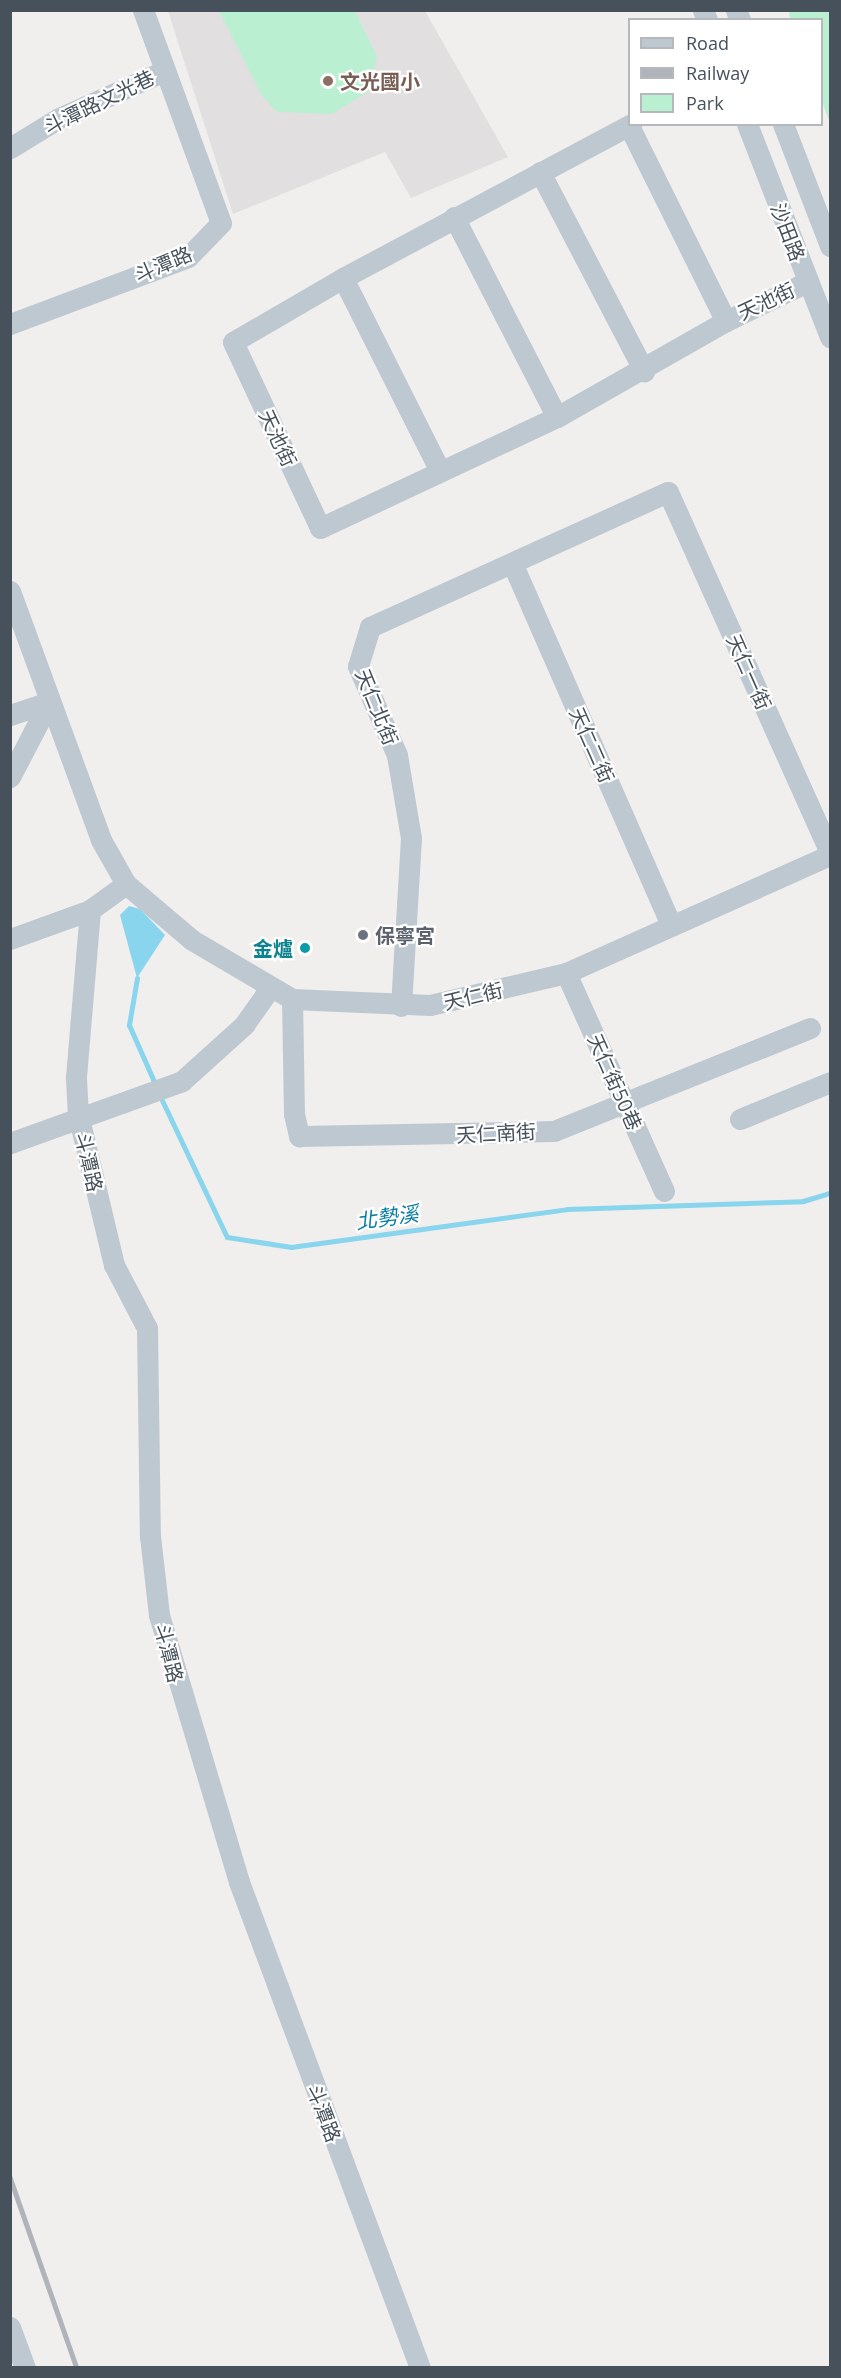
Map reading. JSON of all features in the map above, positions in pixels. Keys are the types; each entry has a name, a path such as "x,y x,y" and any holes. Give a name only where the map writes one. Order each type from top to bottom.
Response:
{"street":[{"name":"斗潭路文光巷","path":"10,148 59,118 162,72 143,10"},
{"name":"斗潭路","path":"10,324 188,256 221,223 162,72"},
{"name":"天池街","path":"628,126 454,217 233,342 320,528 557,417 644,370 726,321 807,282"},
{"name":"天池街","path":"630,126 726,321"},
{"name":"沙田路","path":"748,126 807,282 831,338"},
{"name":"沙田路","path":"784,126 831,246"},
{"path":"540,172 644,370"},
{"path":"454,217 557,417"},
{"path":"343,279 440,471"},
{"name":"天仁北街","path":"401,1006 411,838 397,755 358,666 362,643 370,627 513,565 668,492"},
{"name":"天仁一街","path":"668,492 831,854"},
{"name":"天仁二街","path":"513,565 671,924"},
{"path":"10,591 100,840 126,884 90,910 10,939"},
{"path":"10,715 49,702"},
{"path":"10,777 49,702"},
{"name":"天仁街","path":"126,884 192,940 292,999 401,1006 460,999 566,973 831,854"},
{"name":"斗潭路","path":"90,910 76,1078 78,1114 114,1265 147,1328 150,1536 159,1615 176,1685 198,1738 239,1882 420,2367"},
{"name":"天仁街50巷","path":"566,973 664,1191"},
{"path":"10,1143 78,1114 182,1081 244,1025 270,988"},
{"name":"天仁南街","path":"292,999 294,1114 299,1136 554,1131 626,1105 810,1028"},
{"path":"740,1119 831,1082"},
{"path":"10,2327 25,2367"}],"shaded area":[{"name":"文光國小","path":"168,11 425,11 508,157 411,198 385,152 233,214"}],"green space":[{"path":"219,11 355,11 377,57 369,91 332,114 277,112 262,96"},
{"path":"789,11 830,11 830,124 823,104 823,18 790,18"}],"water":[{"path":"129,906 140,909 165,935 137,978 120,915"}],"waterway":[{"name":"北勢溪","path":"137,978 129,1025 156,1086"},
{"name":"北勢溪","path":"159,1094 227,1237 291,1247 567,1209 803,1201 830,1193"}],"railway":[{"path":"10,2177 77,2368"}],"place":[{"name":"文光國小","path":"328,81"},
{"name":"保寧宮","path":"363,935"},
{"name":"金爐","path":"305,948"}]}
